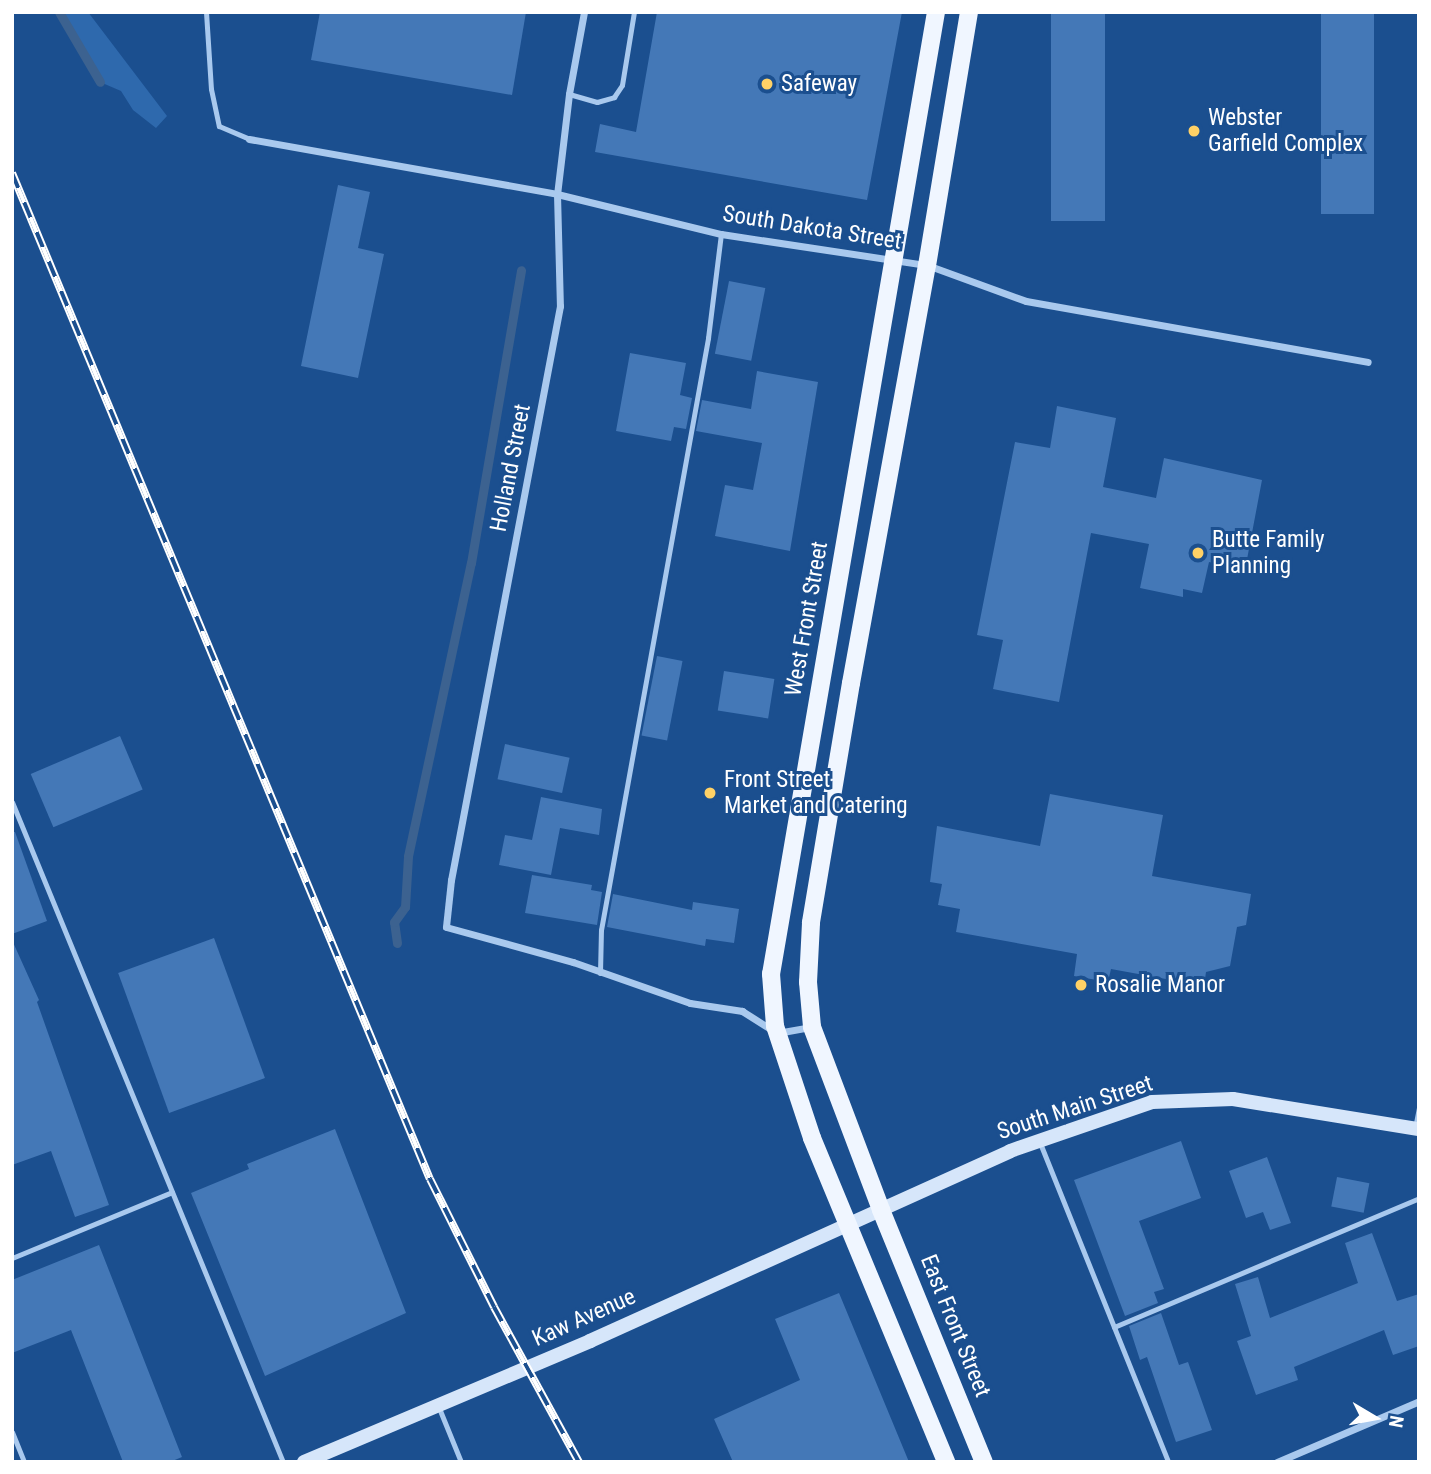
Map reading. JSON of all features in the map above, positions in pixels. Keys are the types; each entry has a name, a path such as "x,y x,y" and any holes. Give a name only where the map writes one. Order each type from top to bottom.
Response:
{"main road":[{"name":"West Front Street","path":"846,1225 812,1138 777,1033 771,974 936,12"},
{"path":"881,1210 812,1027 807,982 811,923 969,12"},
{"name":"South Main Street","path":"881,1210 1039,1140 1152,1102 1233,1099 1417,1128"},
{"name":"Kaw Avenue","path":"304,1462 590,1341 881,1210"},
{"name":"East Front Street","path":"881,1210 984,1462"},
{"path":"846,1225 946,1462"}],"street":[{"name":"Holland Street","path":"584,12 569,94 557,194 560,306 451,880 446,927 573,962 600,973"},
{"name":"South Dakota Street","path":"249,139 557,194 721,234 927,265 1026,301 1368,362"},
{"path":"600,973 690,1003 742,1011 777,1033 812,1027"},
{"path":"1277,1462 1419,1401"}],"lane":[{"path":"200,12 206,16 211,89 219,126 249,139"},
{"path":"569,94 597,102 614,96 622,85 634,12"},
{"path":"600,973 601,930 708,338 721,234"},
{"path":"12,802 283,1462"},
{"path":"1417,1128 1419,1107"},
{"path":"1039,1140 1168,1462"},
{"path":"12,1258 172,1192"},
{"path":"1114,1327 1419,1198"},
{"path":"438,1405 461,1462"},
{"path":"12,1432 24,1462"}],"shaded area":[{"path":"59,12 88,12 167,116 156,128 133,110 121,91 100,82"}],"building":[{"path":"320,12 526,12 512,95 311,60"},
{"name":"Safeway","path":"657,12 902,12 867,200 595,152 600,124 636,132"},
{"path":"1051,12 1105,12 1105,221 1051,221"},
{"path":"1321,12 1374,12 1374,214 1321,214"},
{"path":"338,185 370,192 358,248 384,254 358,378 301,366"},
{"path":"729,281 765,288 751,361 715,354"},
{"path":"630,353 686,363 680,395 692,398 686,429 674,427 671,441 616,431"},
{"path":"757,371 818,382 790,551 715,536 725,485 753,490 762,443 696,431 702,400 751,409"},
{"name":"Butte Family Planning","path":"1057,406 1116,418 1103,487 1156,498 1164,458 1262,480 1245,570 1209,562 1202,593 1183,589 1183,597 1140,588 1149,544 1091,533 1059,702 993,689 1003,640 977,635 1015,442 1050,448"},
{"path":"657,656 683,661 667,740 642,736"},
{"path":"724,671 774,679 768,718 718,711"},
{"path":"120,736 143,789 53,827 31,774"},
{"path":"505,744 570,758 562,793 498,779"},
{"path":"1050,794 1163,815 1152,876 1251,894 1246,925 1237,927 1230,966 1206,972 1204,986 1111,969 1108,982 1074,976 1077,954 956,932 960,909 938,905 942,884 930,882 937,826 1040,846"},
{"path":"541,797 602,809 599,835 560,828 551,875 499,865 505,835 532,840"},
{"path":"12,832 15,832 47,921 12,934"},
{"path":"532,875 592,885 591,890 602,892 597,925 525,913"},
{"path":"613,894 692,910 693,902 739,909 734,943 706,939 705,946 607,927"},
{"path":"214,938 265,1078 169,1113 118,973"},
{"path":"12,940 39,1000 37,1002 109,1205 75,1217 51,1151 12,1165"},
{"path":"335,1129 406,1313 265,1376 191,1193 249,1169 247,1164"},
{"path":"1181,1141 1201,1198 1139,1221 1164,1289 1154,1292 1158,1303 1125,1316 1074,1180"},
{"path":"1267,1157 1291,1223 1270,1230 1263,1212 1246,1218 1229,1171"},
{"path":"1337,1177 1369,1183 1364,1213 1331,1206"},
{"path":"1372,1233 1397,1301 1419,1294 1419,1346 1393,1355 1384,1330 1294,1367 1298,1380 1256,1395 1237,1341 1251,1336 1235,1284 1258,1277 1270,1318 1358,1283 1345,1243"},
{"path":"99,1245 182,1457 170,1462 123,1462 71,1330 12,1353 12,1280"},
{"path":"839,1293 909,1462 733,1462 714,1419 800,1380 775,1319"},
{"path":"1161,1313 1179,1365 1188,1362 1212,1430 1176,1442 1147,1357 1140,1360 1129,1326"}],"waterway":[{"path":"59,12 100,82"},
{"path":"397,943 394,922 405,907 408,856 471,563 521,270"}],"railway":[{"path":"12,173 430,1179 494,1307 579,1462"}],"place":[{"name":"Safeway","path":"767,84"},
{"name":"Webster Garfield Complex","path":"1194,131"},
{"name":"Butte Family Planning","path":"1198,553"},
{"name":"Front Street Market and Catering","path":"710,793"},
{"name":"Rosalie Manor","path":"1081,985"}]}
